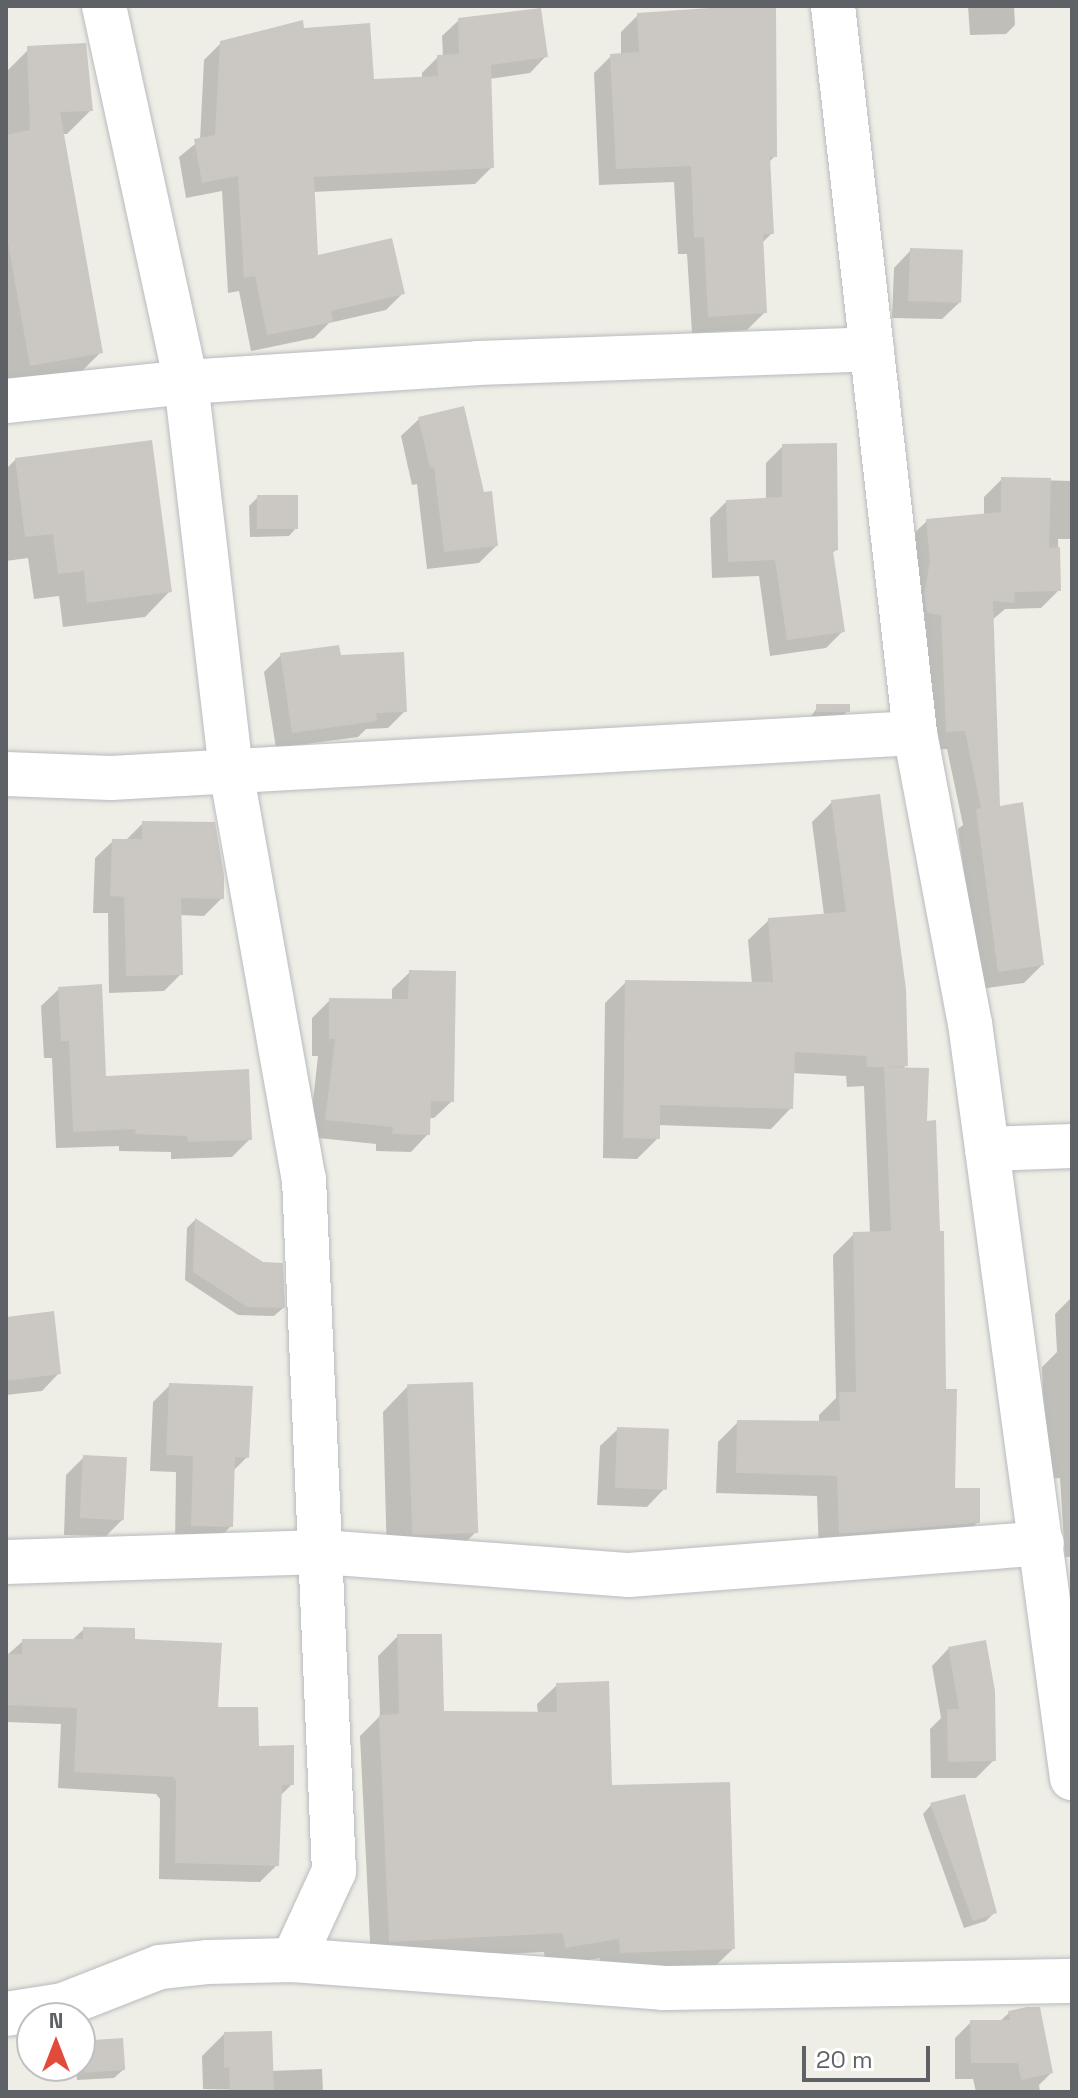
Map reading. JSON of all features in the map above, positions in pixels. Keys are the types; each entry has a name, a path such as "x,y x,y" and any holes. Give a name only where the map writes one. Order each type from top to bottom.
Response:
{"street":[{"path":"104,6 186,382 231,771 304,1179 334,1871 293,1960"},
{"path":"833,6 915,733 970,1023 1072,1778"},
{"path":"6,401 186,382 478,363 872,349"},
{"path":"6,774 111,778 915,733"},
{"path":"987,1149 1072,1146"},
{"path":"6,1562 322,1552 629,1575 1042,1543"},
{"path":"6,2014 63,2005 160,1967 207,1962 293,1960 662,1988 1072,1981"}],"building":[{"path":"776,6 777,157 770,157 774,234 763,234 767,313 708,317 704,237 694,238 691,166 616,169 610,54 639,52 637,13"},
{"path":"541,8 548,57 491,65 494,168 314,177 318,255 392,238 405,294 331,311 333,322 267,335 255,276 244,278 238,176 202,183 194,139 215,135 220,41 303,20 304,28 370,23 374,79 438,76 437,55 459,54 458,18"},
{"path":"86,43 93,111 60,112 103,353 30,366 6,232 6,135 30,130 27,46"},
{"path":"910,248 963,250 961,303 908,301"},
{"path":"464,406 484,492 492,491 498,546 444,552 434,467 430,468 418,417"},
{"path":"152,440 172,592 87,603 84,571 58,574 53,534 25,537 15,458"},
{"path":"837,443 838,550 833,551 845,632 787,640 775,560 728,562 726,500 782,497 782,444"},
{"path":"1001,477 1051,478 1049,548 1060,547 1061,591 1015,592 1014,603 993,601 1000,806 1023,802 1044,965 998,972 976,809 981,808 965,731 946,732 941,615 927,613 924,594 930,561 926,519 1001,512"},
{"path":"257,495 298,495 298,529 257,529"},
{"path":"339,645 341,655 404,652 407,712 376,713 377,721 292,733 280,653"},
{"path":"816,704 850,704 850,712 816,712"},
{"path":"880,794 906,989 908,1066 885,1067 929,1068 927,1121 936,1120 940,1231 944,1231 946,1389 957,1389 955,1488 980,1488 980,1523 839,1534 837,1476 736,1473 737,1420 840,1421 839,1392 856,1392 853,1232 891,1231 884,1067 867,1067 866,1056 795,1052 793,1109 660,1105 660,1139 623,1138 625,980 773,982 768,918 846,912 831,800"},
{"path":"142,821 215,822 224,875 224,899 181,898 183,975 126,976 124,897 110,896 112,839 142,839"},
{"path":"409,970 456,971 454,1102 431,1101 430,1135 392,1134 393,1127 325,1120 335,1039 329,1039 329,998 408,999"},
{"path":"102,984 106,1076 249,1069 252,1140 188,1142 187,1136 135,1134 136,1129 73,1132 69,1041 61,1041 58,987"},
{"path":"195,1218 263,1262 283,1263 285,1308 247,1307 193,1272"},
{"path":"54,1311 61,1374 6,1381 6,1317"},
{"path":"473,1382 478,1533 412,1535 407,1384"},
{"path":"169,1383 253,1386 249,1458 235,1457 233,1527 191,1526 193,1456 166,1455"},
{"path":"617,1427 669,1429 667,1490 615,1488"},
{"path":"83,1455 127,1457 124,1520 80,1518"},
{"path":"83,1627 135,1628 135,1639 222,1643 218,1707 258,1707 259,1746 294,1745 294,1785 282,1785 279,1866 175,1863 176,1781 173,1777 74,1772 77,1708 6,1705 6,1654 22,1654 22,1639 83,1639"},
{"path":"397,1634 442,1634 444,1711 557,1712 556,1683 609,1681 612,1785 730,1782 735,1949 620,1953 619,1939 565,1948 563,1933 389,1942 379,1715 399,1714"},
{"path":"986,1640 995,1691 996,1761 948,1762 947,1709 959,1709 948,1647"},
{"path":"965,1794 997,1913 973,1921 930,1803"},
{"path":"1040,2007 1053,2073 1021,2080 1018,2063 971,2063 970,2020 1010,2020 1008,2011"},
{"path":"272,2031 274,2092 230,2092 229,2067 224,2068 224,2032"},
{"path":"123,2038 125,2070 96,2072 96,2040"}]}
